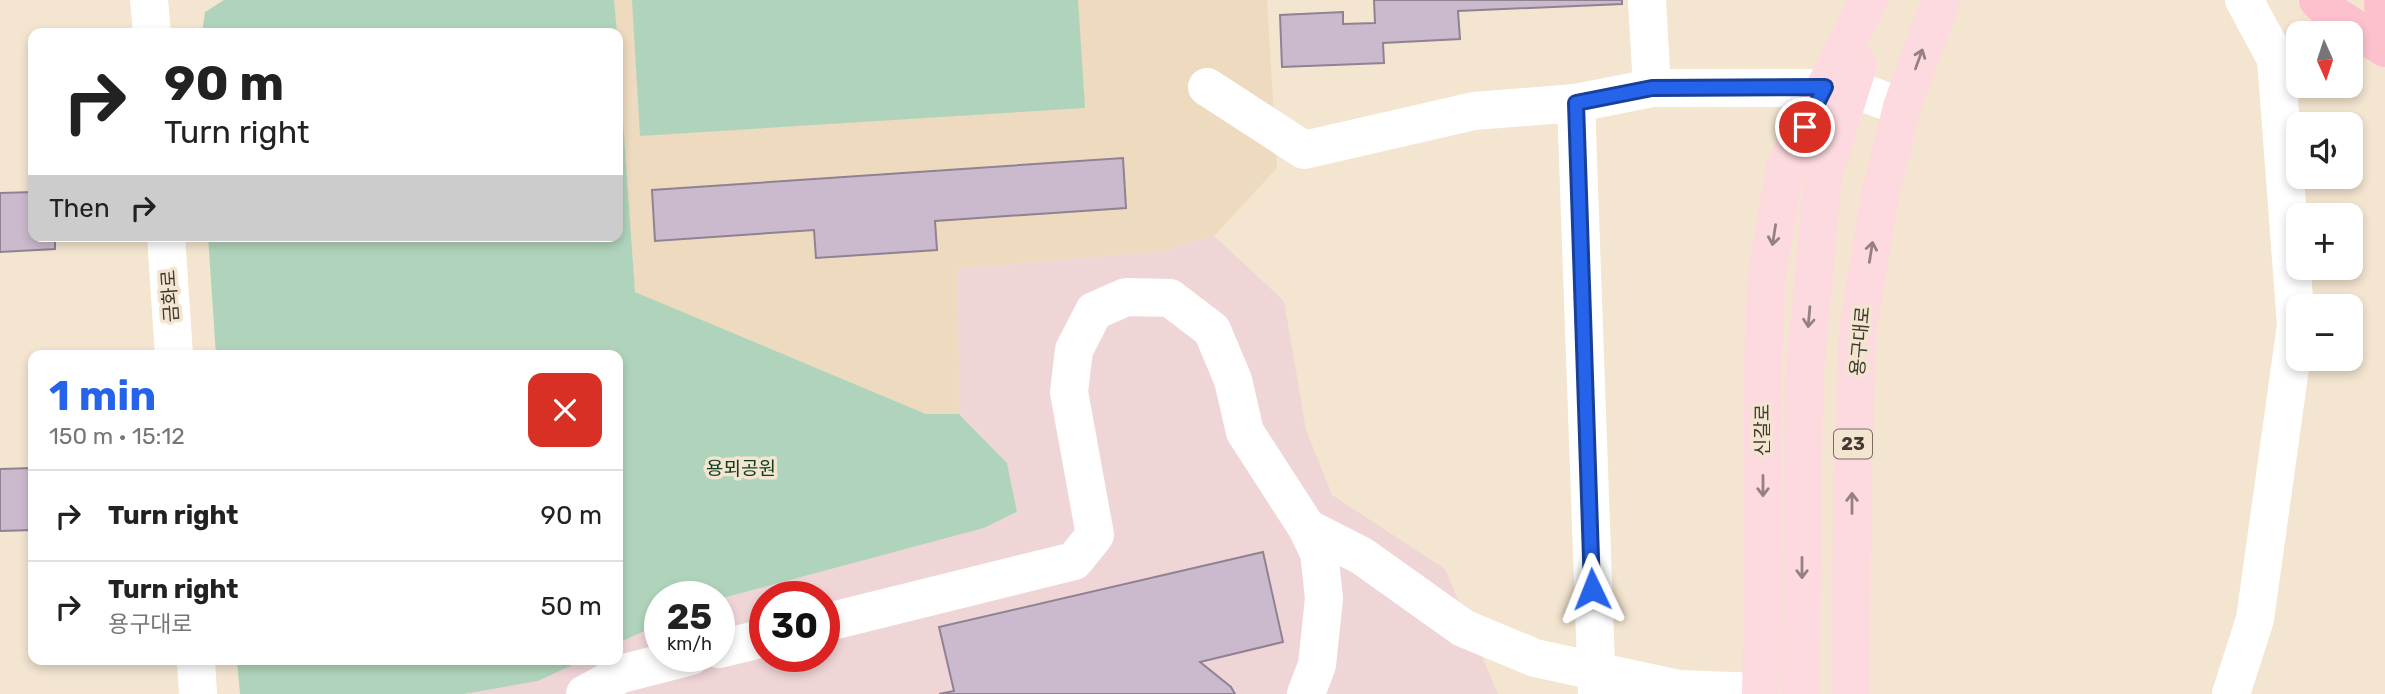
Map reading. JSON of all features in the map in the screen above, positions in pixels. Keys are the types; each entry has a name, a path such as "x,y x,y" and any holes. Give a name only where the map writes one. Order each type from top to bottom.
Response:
{"highway":[{"path":"2383,0 2385,35"},
{"path":"2324,6 2385,48"}],"main road":[{"path":"1801,694 1804,379 1823,176 1838,88 1870,0"},
{"path":"1838,88 1880,0"},
{"name":"용구대로","path":"1851,694 1852,481 1858,329 1880,195 1902,107 1941,0"},
{"name":"신갈로","path":"1761,693 1762,396 1766,283 1785,167 1838,88"}],"street":[{"path":"149,0 152,28"},
{"path":"1647,0 1652,88"},
{"path":"2231,694 2255,619 2296,325 2276,59 2244,0"},
{"path":"1207,87 1304,150 1474,111 1576,103 1652,88 1838,88 1902,107"},
{"path":"1576,103 1596,682"},
{"name":"금화로","path":"166,242 174,350"},
{"path":"840,619 1074,561 1095,534 1069,392 1074,350 1094,311 1126,297 1170,298 1212,330 1233,380 1245,432 1307,528 1319,554 1324,598 1317,664 1306,694"},
{"path":"1307,528 1363,556 1463,628 1596,682 1761,693"},
{"path":"196,665 198,694"},
{"path":"585,694 621,674 644,668"}],"shaded area":[{"path":"614,0 1267,0 1277,168 1214,236 1161,251 957,269 960,414 926,414 635,292 623,125 623,28 616,28"},
{"path":"1214,236 1284,301 1306,430 1332,495 1445,569 1498,694 464,694 538,681 572,665 623,665 623,641 644,631 644,672 735,672 735,595 749,591 749,672 840,672 840,581 786,581 984,528 1017,513 1007,463 960,414 957,269 1160,251"}],"green space":[{"path":"224,0 614,0 617,28 203,28 205,12"},
{"path":"632,0 1078,0 1085,108 640,136"},
{"name":"용뫼공원","path":"623,120 635,292 926,414 959,414 1007,463 1017,512 984,528 786,581 749,581 749,591 735,595 735,581 644,581 644,631 623,641 623,350 216,350 208,242 623,242"},
{"path":"237,665 572,665 538,681 464,694 240,694"}],"building":[{"path":"1374,0 1622,0 1622,4 1458,11 1460,39 1383,43 1384,63 1282,67 1280,15 1343,12 1343,24 1375,23"},
{"path":"1123,158 1126,208 935,221 937,250 816,258 814,230 655,241 652,190"},
{"path":"28,192 28,242 55,242 55,249 0,252 0,193"},
{"path":"28,468 28,530 0,531 0,469"},
{"path":"1263,552 1283,642 1200,662 1231,687 1235,694 939,694 954,691 939,627"}],"route":[{"path":"1592,589 1576,103 1652,88 1825,87 1805,127"}]}
